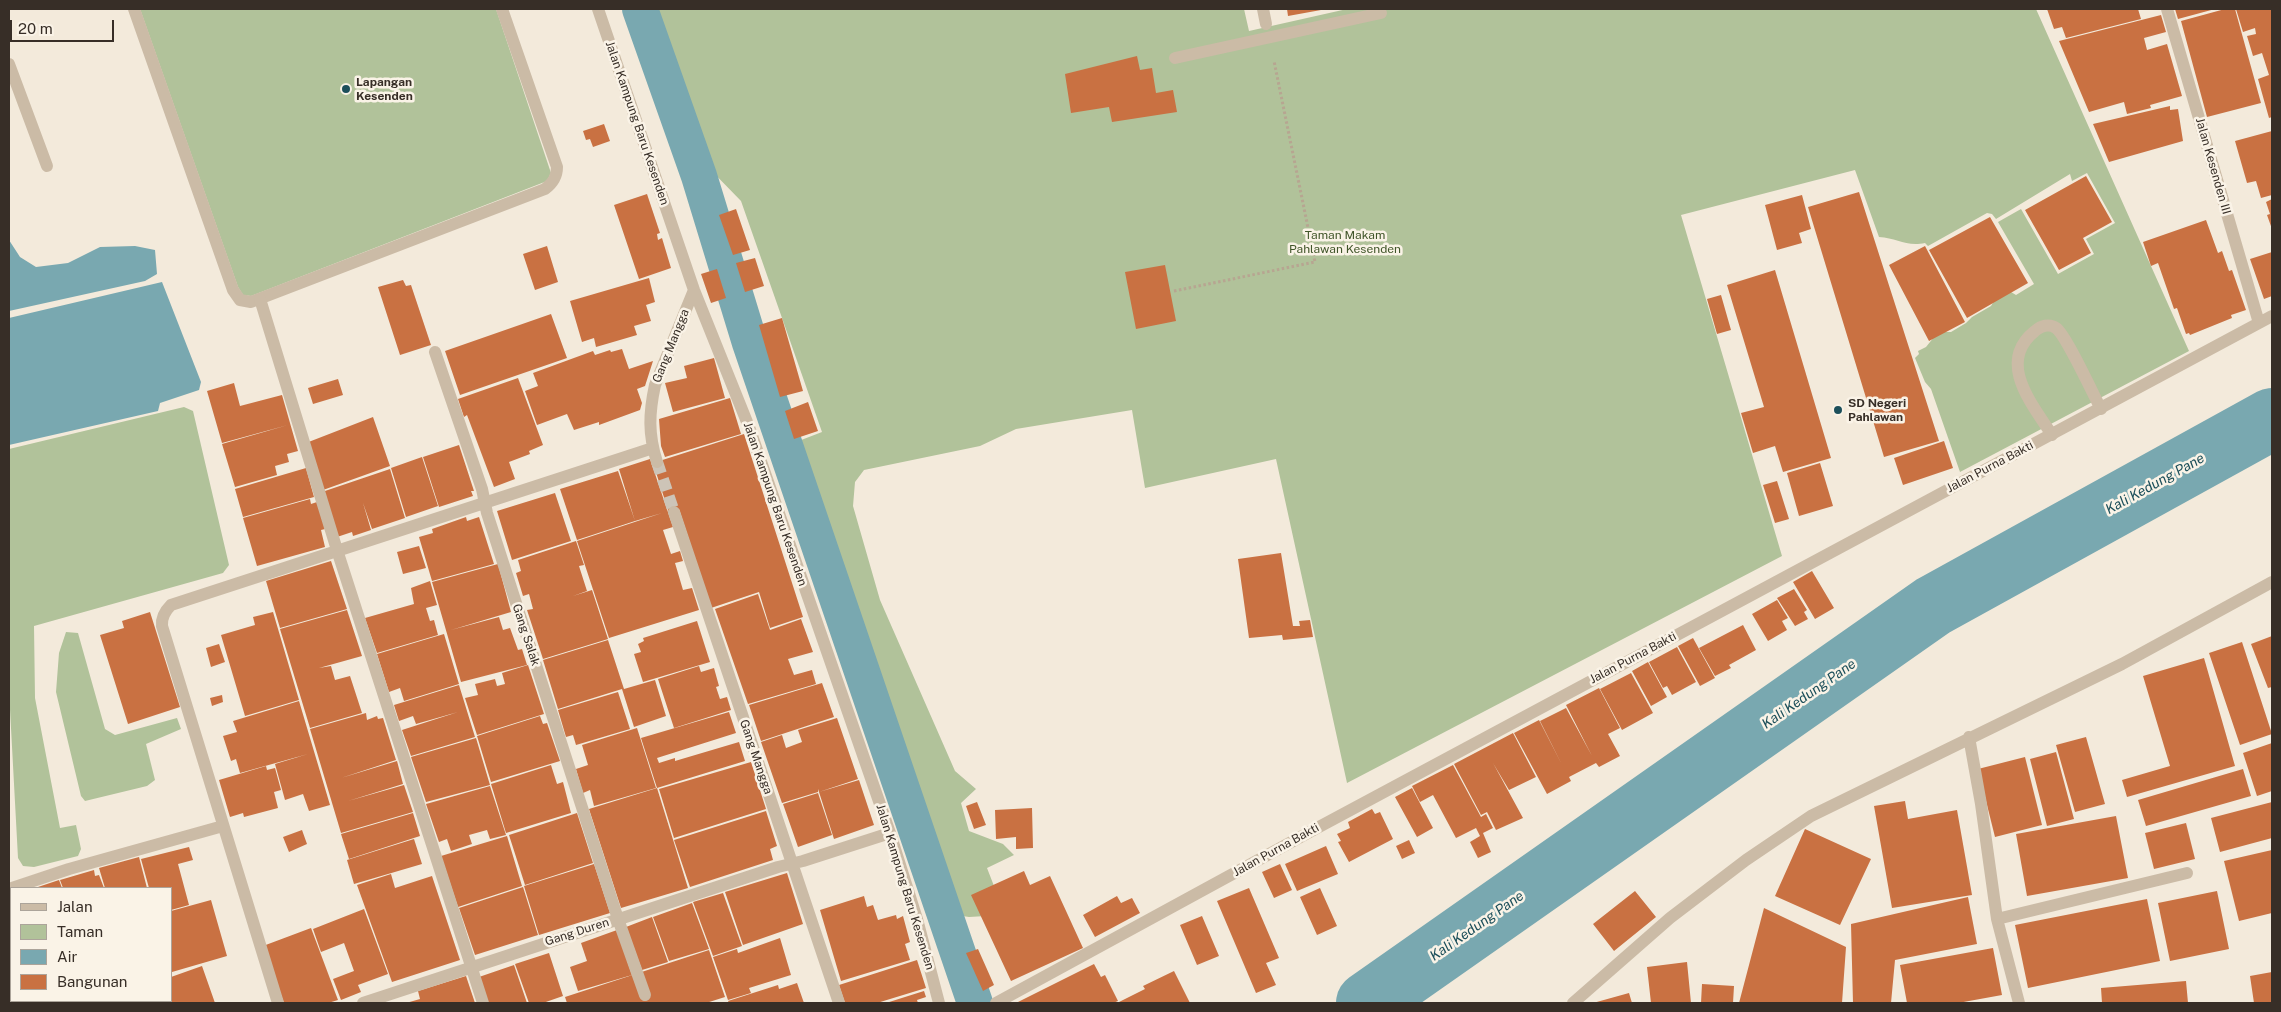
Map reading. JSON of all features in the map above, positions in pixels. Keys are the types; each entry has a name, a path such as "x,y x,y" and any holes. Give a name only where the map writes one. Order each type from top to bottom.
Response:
{"street":[{"path":"134,9 232,290 240,300 251,302 536,192 551,184 557,174 557,167 502,9"},
{"name":"Jalan Kampung Baru Kesenden","path":"598,9 694,290 749,427 890,833 917,918 939,1003"},
{"path":"1263,9 1269,38"},
{"name":"Jalan Kesenden III","path":"2167,9 2259,323"},
{"path":"1175,58 1381,13"},
{"path":"9,64 47,166"},
{"name":"Gang Mangga","path":"657,462 649,428 656,385 694,290"},
{"path":"260,299 336,550 483,1003"},
{"name":"Jalan Purna Bakti","path":"996,1003 2272,316"},
{"path":"2052,435 2018,375 2018,355 2024,342 2040,327 2047,325 2055,327 2064,338 2101,409"},
{"name":"Gang Salak","path":"435,352 482,489 618,919 645,995"},
{"path":"278,1003 162,626 164,614 171,605 653,448"},
{"name":"Gang Mangga","path":"674,512 839,1003"},
{"path":"1573,1003 1670,918 1746,860 1811,816 1969,737 2122,664 2272,582"},
{"path":"1969,737 1982,804 1998,919 2019,1003"},
{"path":"17,887 69,869 223,826"},
{"name":"Gang Duren","path":"363,1003 618,919 890,833"},
{"path":"1998,919 2187,873"}],"path":[{"path":"1174,291 1315,262 1269,38"}],"green space":[{"name":"Lapangan Kesenden","path":"140,9 496,9 551,173 547,181 542,183 251,296 243,295 238,287"},
{"name":"Taman Makam Pahlawan Kesenden","path":"652,9 1244,9 1249,31 1347,9 2036,9 2189,351 1960,472 1931,389 1925,382 1915,358 1919,354 1918,351 1926,347 1938,332 1951,332 1966,323 1972,317 1991,306 1998,294 2011,292 2016,295 2034,284 1998,222 2021,209 2058,274 2094,254 2086,239 2115,223 2087,173 2072,181 2070,174 1996,219 1992,214 1987,213 1928,246 1925,243 1912,244 1879,237 1855,170 1681,215 1782,556 1347,783 1276,459 1145,488 1132,410 1016,429 980,446 864,470 855,482 853,506 880,600 955,771 976,789 961,803 969,831 1003,844 1014,855 987,868 994,886 986,916 969,917 956,915 796,442 822,432 741,201 703,162"},
{"path":"184,407 193,411 229,565 223,573 34,626 35,698 60,828 76,825 81,849 78,856 34,867 23,866 18,858 9,691 9,449"},
{"path":"66,632 78,633 105,729 115,735 177,718 181,729 146,744 155,780 147,786 85,801 81,796 56,692 59,653"}],"water":[{"path":"9,240 20,257 36,267 68,263 100,247 135,246 155,250 157,274 145,281 9,311"},
{"path":"162,282 201,382 199,390 160,403 158,411 9,445 9,318"}],"building":[{"path":"1287,9 1321,9 1321,10 1288,16"},
{"path":"2047,9 2138,9 2141,19 2066,38 2062,27 2054,29"},
{"path":"2175,9 2215,9 2178,19"},
{"path":"2225,9 2235,9 2261,103 2207,117 2181,21"},
{"path":"2236,9 2272,9 2272,117 2269,118 2258,79 2269,75 2262,53 2253,56 2247,36 2256,34 2255,28 2243,32"},
{"path":"2161,15 2166,32 2144,38 2147,50 2167,44 2182,96 2150,105 2151,108 2127,114 2124,102 2089,112 2059,41"},
{"path":"1137,56 1140,70 1152,68 1156,93 1173,90 1177,112 1112,122 1109,107 1071,113 1065,74"},
{"path":"2170,106 2170,110 2178,109 2183,141 2109,162 2093,124"},
{"path":"604,124 610,141 593,147 590,139 586,140 583,131"},
{"path":"2272,131 2272,195 2261,198 2256,181 2247,183 2235,141"},
{"path":"2086,176 2112,222 2083,238 2091,253 2059,270 2025,210"},
{"path":"1859,192 1939,441 1884,457 1808,207"},
{"path":"647,194 660,233 657,234 658,240 662,238 671,268 639,279 614,205"},
{"path":"1802,195 1811,229 1799,233 1802,243 1777,250 1765,205"},
{"path":"2272,199 2272,229 2267,215 2270,214 2266,202"},
{"path":"736,209 750,250 733,255 719,215"},
{"path":"1990,217 2028,283 1967,318 1929,250"},
{"path":"2206,220 2218,253 2222,251 2229,271 2232,270 2246,310 2231,315 2232,318 2190,335 2189,333 2186,334 2177,308 2174,309 2158,263 2151,266 2143,242"},
{"path":"547,246 558,282 535,290 523,254"},
{"path":"1925,246 1965,322 1929,341 1889,265"},
{"path":"2272,252 2272,296 2264,299 2250,259"},
{"path":"755,258 764,286 745,292 736,263"},
{"path":"1165,265 1176,321 1136,329 1125,272"},
{"path":"717,269 726,298 711,303 701,274"},
{"path":"1775,270 1831,458 1783,472 1775,446 1753,453 1741,413 1764,407 1727,285"},
{"path":"649,278 655,302 646,305 651,321 634,326 637,335 596,347 594,338 582,342 570,301"},
{"path":"403,280 406,286 411,285 431,345 400,355 378,287"},
{"path":"1721,295 1731,330 1717,334 1707,299"},
{"path":"551,314 567,358 460,395 445,351"},
{"path":"782,318 803,391 780,397 759,325"},
{"path":"622,349 629,369 653,361 645,386 637,389 642,403 640,410 599,425 599,422 574,430 567,414 537,425 525,391 538,386 533,373 593,351 595,355 610,350 611,352"},
{"path":"714,358 725,398 673,412 665,383 687,378 684,366"},
{"path":"518,378 543,445 529,451 530,454 509,462 515,479 494,487 467,415 464,417 458,399"},
{"path":"338,379 343,395 313,404 308,388"},
{"path":"234,383 240,406 282,395 298,451 287,454 289,462 275,466 277,475 235,487 222,444 288,425 222,443 207,391"},
{"path":"730,398 741,434 665,457 661,446 659,419"},
{"path":"808,402 818,431 794,439 785,411"},
{"path":"373,417 390,466 323,490 306,443"},
{"path":"744,434 803,617 770,628 759,592 711,608 679,509 669,513 653,463"},
{"path":"1944,441 1953,468 1903,485 1894,458"},
{"path":"459,445 474,491 471,491 473,496 439,507 423,457"},
{"path":"422,457 438,506 406,517 391,468"},
{"path":"650,459 673,527 663,530 671,554 680,551 683,561 675,563 683,590 692,588 699,610 609,638 577,541 662,513 635,521 619,469"},
{"path":"1820,463 1833,506 1799,516 1787,473"},
{"path":"306,468 314,497 243,517 235,489"},
{"path":"390,469 405,518 372,529 363,503 371,530 353,536 352,532 337,537 322,492"},
{"path":"618,471 635,521 577,540 560,489"},
{"path":"1777,481 1789,519 1775,523 1763,485"},
{"path":"555,493 571,541 512,560 497,511"},
{"path":"310,499 311,504 317,502 325,529 321,530 325,547 257,566 243,518"},
{"path":"466,517 467,521 479,517 494,564 432,581 419,537 433,533 432,529"},
{"path":"576,541 584,565 579,566 587,591 573,596 592,590 608,639 543,659 527,610 533,609 529,594 523,596 516,573 521,571 518,560"},
{"path":"419,546 426,568 403,574 397,552"},
{"path":"1281,553 1293,626 1300,626 1299,621 1310,620 1313,637 1283,640 1282,635 1249,638 1238,559"},
{"path":"331,561 347,609 280,628 266,581"},
{"path":"498,564 511,612 451,630 499,617 503,630 510,628 518,650 522,649 527,665 461,682 432,582"},
{"path":"1812,571 1834,608 1815,619 1793,582"},
{"path":"430,581 437,605 426,608 430,621 434,620 438,635 377,653 365,618 414,604 411,588"},
{"path":"1794,589 1807,610 1804,612 1808,619 1795,626 1777,598"},
{"path":"758,594 770,630 801,619 813,652 788,659 794,675 812,670 816,684 748,704 715,609"},
{"path":"1777,600 1788,618 1782,621 1787,630 1768,641 1752,614"},
{"path":"347,610 362,656 319,668 331,666 335,680 350,676 362,713 310,728 280,629"},
{"path":"150,612 180,707 128,724 100,635 124,628 122,621"},
{"path":"273,612 299,700 245,716 221,635 255,625 253,617"},
{"path":"697,621 710,662 643,682 634,654 641,652 638,644 644,641 643,638"},
{"path":"1743,625 1756,650 1729,665 1731,668 1715,676 1699,648"},
{"path":"444,634 459,684 404,701 400,688 389,692 377,654"},
{"path":"2272,636 2272,687 2268,688 2251,644"},
{"path":"1693,638 1715,678 1700,686 1678,646"},
{"path":"608,640 624,689 655,680 666,716 634,727 622,689 558,709 543,660"},
{"path":"2242,642 2272,734 2240,745 2209,653"},
{"path":"219,644 225,662 211,667 206,648"},
{"path":"1677,647 1696,682 1672,695 1667,686 1663,688 1649,662"},
{"path":"2204,658 2235,766 2127,797 2122,780 2170,766 2143,676"},
{"path":"1648,662 1667,697 1651,706 1632,671"},
{"path":"528,665 544,714 477,735 465,698 478,695 475,684 495,679 497,686 505,684 502,673"},
{"path":"699,666 701,672 714,668 719,686 716,687 720,699 727,697 731,710 674,728 658,679"},
{"path":"1631,673 1653,713 1622,730 1600,689"},
{"path":"822,683 834,717 761,741 749,705"},
{"path":"459,685 475,737 411,756 402,730 458,712 416,724 413,716 399,721 394,705"},
{"path":"1599,688 1620,728 1608,734 1620,756 1599,767 1596,763 1569,777 1571,781 1547,794 1514,733 1539,720 1561,763 1540,721 1566,708 1592,756 1566,705"},
{"path":"618,692 630,729 576,745 573,735 566,737 558,710"},
{"path":"222,695 223,702 212,706 210,698"},
{"path":"299,701 330,805 309,811 303,794 285,800 275,764 308,754 240,773 236,759 231,761 223,736 237,732 233,721"},
{"path":"729,712 736,733 657,758 659,763 675,758 675,761 739,742 745,761 657,788 641,738"},
{"path":"366,713 367,720 377,716 378,719 383,718 396,760 341,778 397,761 403,784 348,801 404,785 413,812 341,833 310,729"},
{"path":"540,716 543,724 547,723 560,761 491,782 477,736"},
{"path":"837,718 858,779 819,792 818,789 818,792 782,803 761,742 782,735 786,748 802,742 798,730"},
{"path":"637,728 656,788 594,806 590,790 583,793 576,769 588,765 582,745"},
{"path":"1513,733 1536,777 1509,790 1493,763 1523,818 1496,830 1487,812 1481,815 1454,764"},
{"path":"2086,737 2105,804 2075,812 2056,745"},
{"path":"476,738 490,785 426,802 411,757"},
{"path":"2272,743 2272,791 2257,796 2243,753"},
{"path":"2056,752 2074,819 2047,826 2030,759"},
{"path":"2025,757 2042,825 1995,837 1978,769"},
{"path":"751,762 766,809 674,838 659,789"},
{"path":"551,765 557,784 563,782 571,813 506,833 491,784"},
{"path":"1453,765 1481,817 1486,814 1493,828 1483,833 1491,852 1478,858 1470,842 1480,836 1476,828 1456,838 1433,795 1420,802 1412,786"},
{"path":"266,766 267,770 275,768 281,790 274,792 278,808 244,817 243,813 230,817 219,780"},
{"path":"2243,769 2251,796 2146,826 2138,800"},
{"path":"859,780 874,825 834,839 819,792"},
{"path":"490,786 506,835 490,839 487,830 469,835 472,844 451,851 447,839 439,842 426,804"},
{"path":"657,788 688,888 621,908 589,809"},
{"path":"1412,788 1433,828 1417,837 1395,797"},
{"path":"818,793 832,835 798,847 783,804"},
{"path":"1905,801 1908,819 1957,810 1972,895 1892,908 1874,806"},
{"path":"977,802 986,825 974,829 966,806"},
{"path":"2272,802 2272,838 2220,852 2211,818"},
{"path":"1032,808 1033,848 1016,849 1016,837 996,839 995,810"},
{"path":"1372,809 1375,814 1380,812 1393,839 1349,862 1338,842 1341,841 1337,834 1350,828 1348,822"},
{"path":"766,811 777,846 770,849 773,860 690,887 674,840"},
{"path":"413,813 420,836 349,859 341,834"},
{"path":"577,813 593,863 525,885 509,835"},
{"path":"2116,816 2128,878 2027,896 2016,834"},
{"path":"2186,823 2195,859 2154,869 2145,833"},
{"path":"1805,829 1871,859 1840,925 1775,896"},
{"path":"302,830 307,844 289,852 283,837"},
{"path":"507,836 522,886 458,907 441,856"},
{"path":"414,839 422,864 354,884 347,860"},
{"path":"1409,840 1415,853 1402,859 1396,846"},
{"path":"1326,846 1338,874 1297,891 1285,864"},
{"path":"189,847 193,860 178,864 189,905 172,910 172,887 149,887 141,859"},
{"path":"2272,850 2272,913 2239,921 2224,861"},
{"path":"139,857 147,887 105,887 99,868"},
{"path":"594,864 610,913 539,935 524,886"},
{"path":"1280,864 1292,890 1274,898 1262,872"},
{"path":"94,870 95,876 99,875 104,887 63,887 60,880"},
{"path":"1024,871 1030,885 1050,876 1083,948 1011,981 971,895"},
{"path":"787,873 803,924 743,945 725,892"},
{"path":"391,874 395,888 432,876 460,960 392,982 357,885"},
{"path":"59,880 62,887 38,887"},
{"path":"523,887 538,935 475,955 459,908"},
{"path":"1249,888 1279,958 1266,963 1276,985 1256,993 1217,901"},
{"path":"1320,888 1337,926 1317,935 1300,897"},
{"path":"1635,891 1656,917 1614,951 1593,924"},
{"path":"2217,891 2229,949 2170,961 2158,903"},
{"path":"723,893 742,946 713,956 693,902"},
{"path":"864,896 867,907 873,905 878,920 896,915 897,919 903,916 910,942 905,944 910,960 841,981 820,910"},
{"path":"1117,896 1121,903 1132,898 1140,913 1095,937 1083,915"},
{"path":"1968,897 1977,944 1895,960 1891,1003 1853,1003 1851,924"},
{"path":"2147,899 2160,961 2028,988 2015,925"},
{"path":"9,900 10,900 9,929"},
{"path":"211,900 227,956 172,972 172,911"},
{"path":"692,903 709,949 669,961 653,917"},
{"path":"1764,908 1846,947 1842,1003 1739,1003"},
{"path":"364,909 388,974 358,985 361,992 341,1000 333,979 354,971 344,943 321,952 313,929"},
{"path":"1202,916 1219,956 1197,965 1180,925"},
{"path":"652,917 668,962 642,970 626,927"},
{"path":"311,928 338,1000 328,1003 284,1003 263,946"},
{"path":"617,930 632,975 578,991 570,967 587,961 581,943"},
{"path":"9,932 10,1002 84,1002 9,1003"},
{"path":"780,938 791,975 749,988 751,993 728,1000 713,957 737,949 738,953"},
{"path":"1993,948 2002,995 1958,1003 1907,1003 1900,965"},
{"path":"978,949 994,985 983,991 966,953"},
{"path":"709,950 725,997 706,1003 567,1003 565,997"},
{"path":"549,953 563,996 543,1003 529,1003 515,964"},
{"path":"917,960 926,988 877,1003 845,1003 839,985"},
{"path":"1687,962 1691,1003 1651,1003 1647,967"},
{"path":"1094,964 1101,977 1105,975 1118,1001 1113,1003 1016,1003"},
{"path":"514,965 527,1003 488,1003 479,977"},
{"path":"202,966 215,1003 169,1003 172,1002 172,977"},
{"path":"1174,971 1190,1003 1117,1003 1145,989 1143,986"},
{"path":"2272,972 2272,1003 2254,1003 2250,976"},
{"path":"466,976 475,1003 406,1003 420,999 418,991"},
{"path":"2186,981 2188,1003 2102,1003 2101,988"},
{"path":"797,983 804,1003 729,1003 728,1001 778,985 779,989"},
{"path":"1702,984 1734,986 1733,1003 1701,1003"},
{"path":"924,991 926,997 917,1000 918,1003 886,1003"},
{"path":"1629,993 1632,1003 1593,1003"}],"waterway":[{"path":"640,9 699,176 750,343 975,1003"},
{"name":"Kali Kedung Pane","path":"1367,1003 1933,606 2272,419"}],"tunnel":[{"path":"657,462 674,512"}],"place":[{"name":"Lapangan Kesenden","path":"346,89"},
{"name":"SD Negeri Pahlawan","path":"1838,410"}]}
